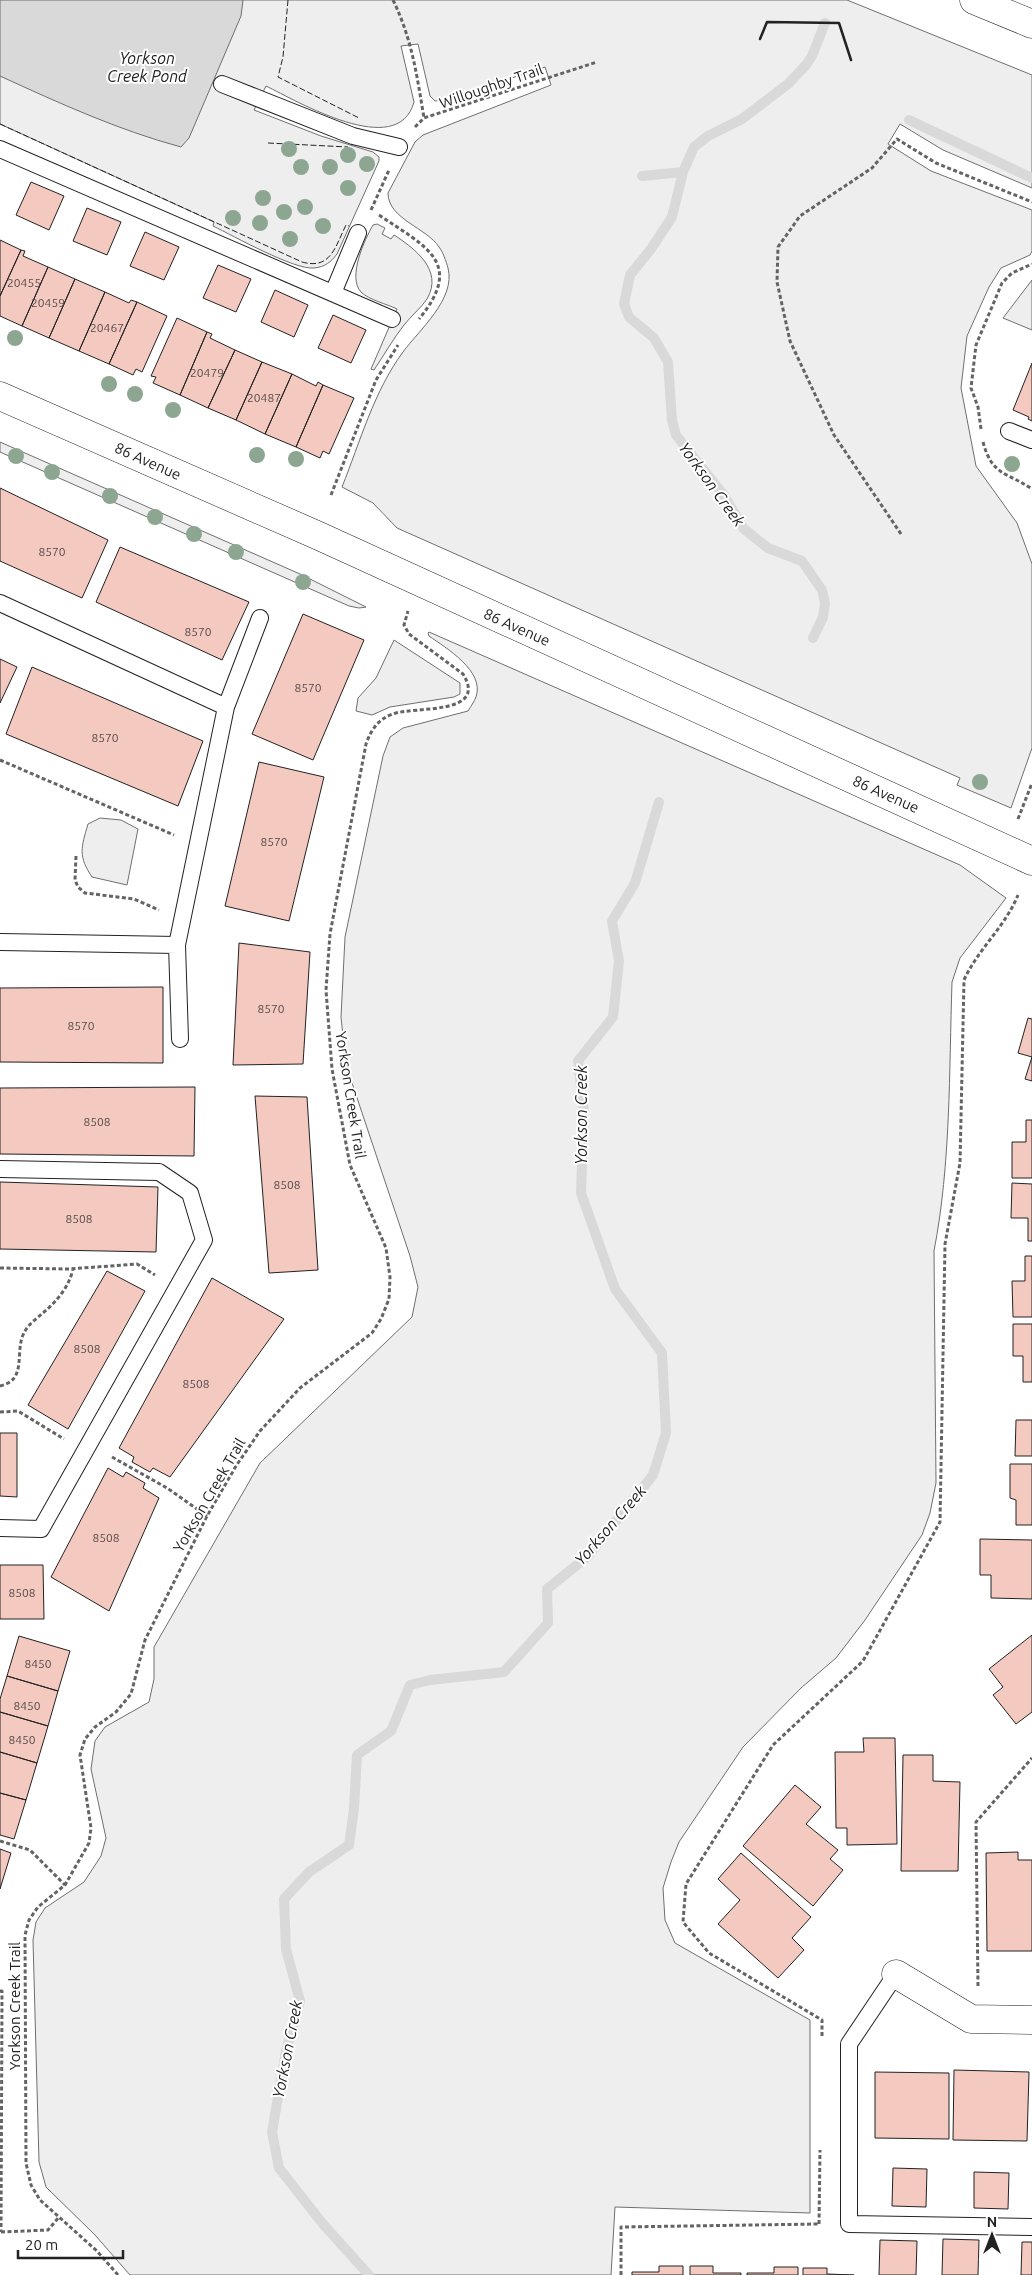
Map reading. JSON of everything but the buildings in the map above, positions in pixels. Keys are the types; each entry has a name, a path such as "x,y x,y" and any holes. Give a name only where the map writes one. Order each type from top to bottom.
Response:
{"main road":[{"path":"974,0 1032,24"},
{"name":"86 Avenue","path":"0,396 319,536 1032,861"},
{"path":"896,1974 971,2019 1032,2020"}],"lane":[{"path":"222,84 352,136 399,147"},
{"path":"0,149 392,319"},
{"path":"333,293 358,233"},
{"path":"1009,431 1032,440"},
{"path":"0,603 226,707"},
{"path":"180,1039 177,945 226,707 260,618"},
{"path":"0,942 177,945"},
{"path":"0,1169 159,1172 190,1193 204,1240 41,1529 0,1528"},
{"path":"896,1974 849,2044 850,2224 1032,2227"}],"path":[{"name":"Willoughby Trail","path":"393,0 404,23 414,56 424,118 436,116 597,62"},
{"path":"900,534 834,436 790,341 777,282 778,247 800,216 872,168 897,139 936,163 1032,202"},
{"path":"981,431 978,407 971,388 976,345 1002,283 1012,274 1032,264"},
{"path":"982,440 987,457 999,472 1032,489"},
{"name":"Yorkson Creek Trail","path":"118,2275 97,2251 40,2200 31,2186 26,2163 25,1935 29,1920 38,1907 65,1885 86,1850 91,1828 80,1755 85,1739 95,1727 116,1712 130,1694 145,1640 207,1516 236,1466 260,1431 300,1388 372,1332 381,1319 389,1299 390,1277 386,1248 350,1165 332,1069 326,990 330,934 366,744 372,729 382,719 394,713 429,710 459,702 468,692 468,683 463,674 408,634 404,625 408,610 396,602 406,576"},
{"path":"0,760 198,845"},
{"path":"1017,822 1032,783"},
{"path":"76,856 75,880 78,887 85,893 134,899 160,910"},
{"path":"822,2040 822,2020 709,1953 683,1922 686,1884 773,1745 863,1661 940,1522 945,1244 960,1163 964,980 972,962 1011,912 1018,895"},
{"path":"0,1268 73,1269 137,1264 177,1287"},
{"path":"0,1386 12,1381 19,1371 19,1348 23,1334 30,1323 56,1302 71,1277 73,1269"},
{"path":"0,1412 18,1412 84,1452 100,1451 167,1488 207,1516"},
{"path":"971,2019 978,1985 976,1822 1032,1758"},
{"path":"0,1841 30,1850 65,1885"},
{"path":"0,1991 2,1991 1,2232 48,2230 59,2217"},
{"path":"819,2224 820,2146"},
{"path":"620,2275 621,2227 850,2224"}],"shaded area":[{"path":"0,0 847,0 1032,75 1032,188 943,150 900,124 888,144 931,171 1032,210 1032,251 1030,255 1001,268 989,287 967,336 961,388 976,466 1017,523 1032,564 1032,748 1011,808 957,785 960,778 397,528 373,503 342,487 368,417 384,383 403,352 441,302 447,291 449,280 448,268 440,249 426,234 394,210 388,193 415,142 423,135 551,85 545,67 445,100 435,101 430,96 418,44 401,46 414,102 404,119 388,126 368,127 346,122 322,113 266,86 254,110 321,136 373,152 379,157 379,161 337,254 325,265 314,268 305,267 264,252 213,226 214,222 0,124"},
{"path":"377,224 385,228 382,234 391,239 394,235 418,253 429,269 432,279 427,299 400,330 374,370 371,369 397,309 369,297 361,292 357,285 357,268 362,248 373,225"},
{"path":"1032,280 1032,330 1003,318"},
{"path":"0,442 300,574 366,607 349,606 0,452"},
{"path":"429,632 960,865 1006,898 960,958 952,982 944,1184 934,1251 936,1483 930,1513 922,1535 865,1620 836,1658 801,1688 743,1747 679,1842 663,1888 665,1920 675,1943 810,2020 810,2213 615,2207 611,2275 130,2275 95,2235 46,2187 39,2162 33,1940 36,1922 45,1908 84,1882 101,1856 106,1838 91,1769 95,1741 105,1727 149,1702 154,1679 154,1647 260,1463 412,1317 418,1287 410,1256 346,1065 341,1017 345,937 383,756 390,737 403,728 468,711 476,697 477,687 470,669 454,654 429,636"},
{"path":"394,640 460,683 460,694 454,697 390,707 372,715 356,711 358,698 376,678"},
{"path":"100,818 121,820 138,829 127,885 92,877 84,863 82,846 88,824"}],"water":[{"name":"Yorkson Creek Pond","path":"0,0 243,0 241,16 189,138 181,147 134,133 0,76"}],"waterway":[{"name":"Yorkson Creek","path":"813,638 823,617 825,603 822,590 802,561 768,548 744,529 723,494 676,435 672,420 668,362 654,338 629,317 624,304 630,275 651,249 672,217 683,172 694,147 708,136 742,119 788,84 812,56 825,23"},
{"path":"909,120 1032,178"},
{"path":"642,176 683,172"},
{"name":"Yorkson Creek","path":"369,2275 323,2224 279,2168 272,2132 286,2051 300,2001 286,1949 284,1899 309,1872 349,1845 354,1809 357,1755 391,1731 410,1685 430,1680 504,1672 548,1623 547,1589 587,1557 653,1475 666,1433 662,1353 615,1289 581,1193 584,1112 578,1061 613,1017 619,961 612,921 635,883 659,802"}],"fence":[{"path":"288,0 283,57 278,77 359,118"},
{"path":"0,124 302,262 312,264 326,260 331,255 346,225 349,226"},
{"path":"268,143 348,147"}],"wall":[{"path":"760,39 767,22 839,23 851,60"}]}
